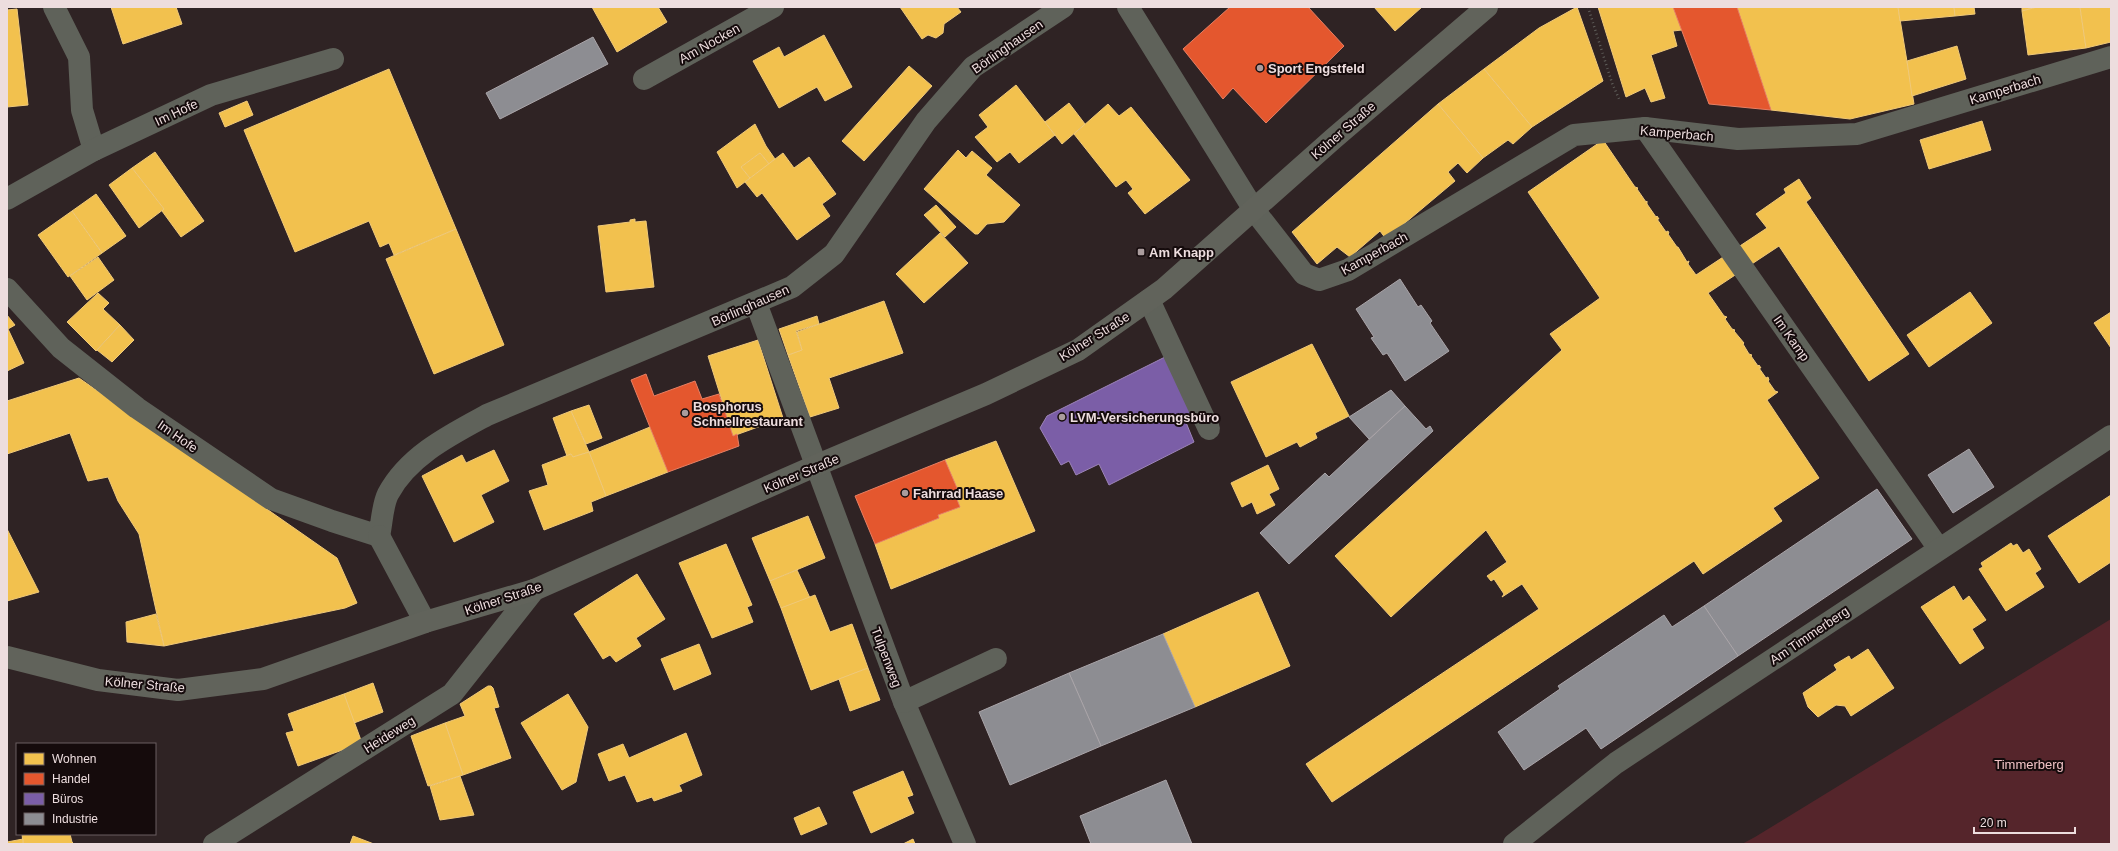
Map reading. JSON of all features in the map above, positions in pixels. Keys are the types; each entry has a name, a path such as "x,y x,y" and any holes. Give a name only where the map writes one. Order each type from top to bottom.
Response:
{"main road":[{"name":"Kölner Straße","path":"7,657 98,680 178,690 263,680 425,622 534,590 816,466 986,394 1078,350 1149,300 1487,7"}],"street":[{"path":"54,7 79,58 82,110 94,150"},
{"name":"Am Nocken","path":"644,79 773,7"},
{"name":"Börlinghausen","path":"379,536 387,496 400,476 439,441 487,415 792,287 834,254 926,121 973,67 1063,7"},
{"path":"1128,7 1254,210"},
{"name":"Kamperbach","path":"1254,210 1304,274 1319,280 1348,270 1574,135 1645,128 1738,139 1857,134 2111,57"},
{"name":"Im Hofe","path":"7,199 94,150 211,95 333,59"},
{"name":"Im Kamp","path":"1645,128 1939,549"},
{"name":"Im Hofe","path":"7,289 61,348 137,408 271,498 379,536"},
{"path":"1149,300 1209,430"},
{"name":"Tulpenweg","path":"756,303 904,702 965,844"},
{"name":"Am Timmerberg","path":"1514,844 1616,763 2111,436"},
{"path":"379,536 425,622"},
{"name":"Heideweg","path":"214,844 452,694 534,590"},
{"path":"904,702 996,659"}],"path":[{"path":"1588,7 1612,83"}],"green space":[{"name":"Timmerberg","path":"2111,619 2111,844 1742,844 1755,837"}],"building: Wohnen":[{"path":"111,7 176,7 182,24 123,44"},
{"path":"592,7 658,7 667,22 617,52"},
{"path":"900,7 957,7 961,12 944,24 943,33 936,38 928,35 922,39"},
{"path":"1374,7 1422,7 1395,31"},
{"path":"1577,7 1603,81 1532,127 1484,69 1539,28"},
{"path":"1598,7 1673,7 1682,30 1673,31 1677,46 1651,55 1665,98 1651,102 1645,88 1626,97"},
{"path":"1737,7 1898,7 1914,104 1850,119 1771,110"},
{"path":"1898,7 1954,7 1955,16 1900,21"},
{"path":"1954,7 1974,7 1975,14 1955,16"},
{"path":"2022,7 2037,7 2022,11"},
{"path":"2037,7 2080,7 2086,48 2028,55 2022,11"},
{"path":"2080,7 2111,7 2111,42 2086,48"},
{"path":"17,9 28,105 7,107 7,10"},
{"path":"824,35 852,87 825,101 817,87 779,108 753,61 779,47 784,57"},
{"path":"1957,46 1966,79 1912,96 1907,61"},
{"path":"909,66 932,86 864,161 842,141"},
{"path":"389,69 456,229 394,255 389,243 380,247 369,221 295,252 244,130"},
{"path":"1484,69 1532,127 1513,144 1508,140 1483,158 1438,104"},
{"path":"1016,85 1055,135 1019,163 1010,152 997,162 975,137 988,127 979,115"},
{"path":"247,101 253,115 225,127 219,113"},
{"path":"1069,103 1085,124 1062,144 1045,122"},
{"path":"1108,104 1119,116 1131,107 1190,180 1145,214 1128,193 1133,189 1126,180 1116,187 1074,134"},
{"path":"1438,104 1483,158 1467,173 1458,163 1448,172 1455,181 1386,239 1380,231 1350,257 1337,247 1317,264 1292,232"},
{"path":"1982,121 1991,150 1929,169 1920,140"},
{"path":"755,124 766,146 775,159 769,164 760,153 741,167 750,178 737,188 717,152"},
{"path":"1603,140 1635,187 1638,188 1637,189 1646,202 1647,201 1647,204 1656,217 1657,216 1659,219 1657,219 1666,232 1668,231 1668,234 1687,262 1689,261 1688,264 1696,275 1767,228 1756,214 1786,193 1784,189 1799,179 1811,198 1806,202 1909,354 1869,381 1779,246 1708,293 1724,316 1727,317 1725,319 1732,329 1735,330 1734,331 1744,343 1743,344 1749,354 1752,355 1751,356 1758,366 1759,365 1761,368 1759,368 1766,378 1768,377 1768,381 1775,391 1778,392 1767,400 1819,478 1773,508 1782,521 1703,574 1694,561 1332,802 1306,764 1539,609 1522,584 1502,597 1504,594 1494,579 1491,581 1487,576 1507,562 1486,530 1391,617 1335,556 1562,350 1550,334 1600,298 1528,192"},
{"path":"958,150 966,158 972,151 992,168 986,175 1020,205 1004,222 987,224 978,234 975,234 924,189"},
{"path":"155,152 204,221 181,237 162,211 164,209 132,168"},
{"path":"760,153 769,164 750,178 741,167"},
{"path":"783,153 794,168 809,157 836,194 822,204 830,216 797,240 762,193 757,197 745,182"},
{"path":"132,168 164,209 139,228 109,185"},
{"path":"96,194 126,236 102,253 72,211"},
{"path":"936,205 956,227 945,237 924,215"},
{"path":"72,211 102,253 68,277 38,235"},
{"path":"635,219 635,222 646,221 654,287 606,292 598,226 630,222 630,220"},
{"path":"456,229 504,345 434,374 386,259"},
{"path":"940,233 968,263 924,303 896,274"},
{"path":"98,257 114,280 87,300 70,276"},
{"path":"1970,292 1992,323 1929,367 1907,335"},
{"path":"98,293 109,303 103,309 120,325 96,351 67,322"},
{"path":"884,301 903,353 829,378 839,408 810,417 788,355 802,350 797,332"},
{"path":"2111,312 2111,348 2094,323"},
{"path":"7,315 15,325 8,329 24,363 7,371"},
{"path":"817,316 819,324 796,331 802,350 788,355 779,329"},
{"path":"120,325 134,340 112,362 97,350"},
{"path":"758,340 783,418 733,436 708,356"},
{"path":"1312,344 1349,416 1315,433 1317,438 1300,447 1297,442 1266,457 1231,382"},
{"path":"79,378 337,558 357,603 345,608 164,646 139,534 118,501 108,477 88,481 70,433 7,454 7,401"},
{"path":"589,405 602,438 586,444 571,411"},
{"path":"571,411 589,452 573,457 571,454 567,456 553,418"},
{"path":"650,427 668,472 606,496 589,452"},
{"path":"996,441 1035,531 891,589 875,544 939,518 938,515 960,507 956,497 960,495 945,460"},
{"path":"494,450 509,481 481,495 494,522 454,542 422,476 462,455 466,463"},
{"path":"589,452 606,496 591,502 593,511 544,530 529,491 548,485 542,465 571,454 573,457"},
{"path":"1268,465 1279,489 1269,494 1275,505 1257,514 1252,502 1242,507 1231,483"},
{"path":"2111,495 2111,562 2079,583 2048,536"},
{"path":"808,516 825,558 770,581 752,538"},
{"path":"7,529 39,592 7,601"},
{"path":"2011,543 2013,546 2017,544 2023,553 2029,549 2041,569 2035,573 2044,587 2006,611 1979,569 1983,567 1981,563"},
{"path":"726,544 752,605 747,607 753,622 712,638 679,563"},
{"path":"797,570 810,598 781,608 770,581"},
{"path":"637,574 665,619 636,638 641,646 616,662 610,655 603,659 574,614"},
{"path":"1954,586 1963,601 1969,596 1986,620 1972,629 1984,648 1960,664 1921,607"},
{"path":"1258,592 1290,666 1195,707 1163,634"},
{"path":"815,595 830,632 852,624 868,668 811,690 781,608"},
{"path":"156,614 164,646 127,642 126,622"},
{"path":"699,644 711,674 674,690 661,659"},
{"path":"1868,649 1894,688 1851,716 1845,706 1836,705 1818,717 1808,707 1803,693 1837,670 1834,665 1849,656 1851,660"},
{"path":"868,668 880,700 850,711 839,679"},
{"path":"373,683 383,712 354,723 344,694"},
{"path":"488,686 493,688 499,707 494,708 511,758 463,775 445,723 465,716 460,704"},
{"path":"344,694 362,743 298,766 286,733 294,731 288,714"},
{"path":"568,694 588,727 576,782 562,790 521,723"},
{"path":"445,723 463,775 428,786 411,736"},
{"path":"686,733 702,775 679,785 682,791 654,801 652,797 637,802 625,775 609,781 598,754 623,744 629,758"},
{"path":"903,771 913,795 907,797 914,813 871,833 853,792"},
{"path":"460,776 474,815 440,820 430,786"},
{"path":"819,807 827,824 801,835 794,818"},
{"path":"22,835 70,835 74,844 23,844"},
{"path":"353,836 374,844 350,844"},
{"path":"23,839 23,844 7,844 7,842"},
{"path":"913,839 915,844 903,844"}],"building: Handel":[{"name":"Sport Engstfeld","path":"1230,7 1308,7 1344,46 1266,123 1233,88 1223,99 1183,49"},
{"path":"1673,7 1737,7 1771,110 1709,104"},
{"name":"Bosphorus Schnellrestaurant","path":"646,374 654,396 695,381 702,399 719,394 733,436 737,434 739,446 668,472 631,380"},
{"path":"945,460 960,495 956,497 960,507 938,515 939,518 875,544 855,496"}],"building: Büros":[{"path":"1167,356 1195,414 1185,420 1194,442 1109,485 1099,464 1076,475 1069,461 1061,465 1040,428 1047,416"}],"building: Industrie":[{"path":"593,37 608,64 500,119 486,93"},
{"path":"1400,279 1418,307 1421,305 1432,321 1430,323 1449,351 1405,381 1387,353 1383,355 1371,338 1374,337 1356,309"},
{"path":"1391,390 1405,406 1369,439 1349,417"},
{"path":"1405,406 1426,429 1430,426 1433,431 1289,564 1260,533 1325,473 1329,477"},
{"path":"1969,449 1994,487 1953,513 1928,475"},
{"path":"1877,489 1912,539 1738,656 1704,606"},
{"path":"1704,606 1738,656 1601,749 1586,728 1524,770 1498,732 1560,689 1558,686 1664,615 1672,627"},
{"path":"1163,634 1195,707 1101,746 1069,673"},
{"path":"1069,673 1101,746 1010,785 979,712"},
{"path":"1166,780 1192,844 1091,844 1080,816"}],"place":[{"name":"Sport Engstfeld","path":"1260,68"},
{"name":"Am Knapp","path":"1141,252"},
{"name":"Bosphorus Schnellrestaurant","path":"685,413"},
{"name":"LVM-Versicherungsbüro","path":"1062,417"},
{"name":"Fahrrad Haase","path":"905,493"}]}
